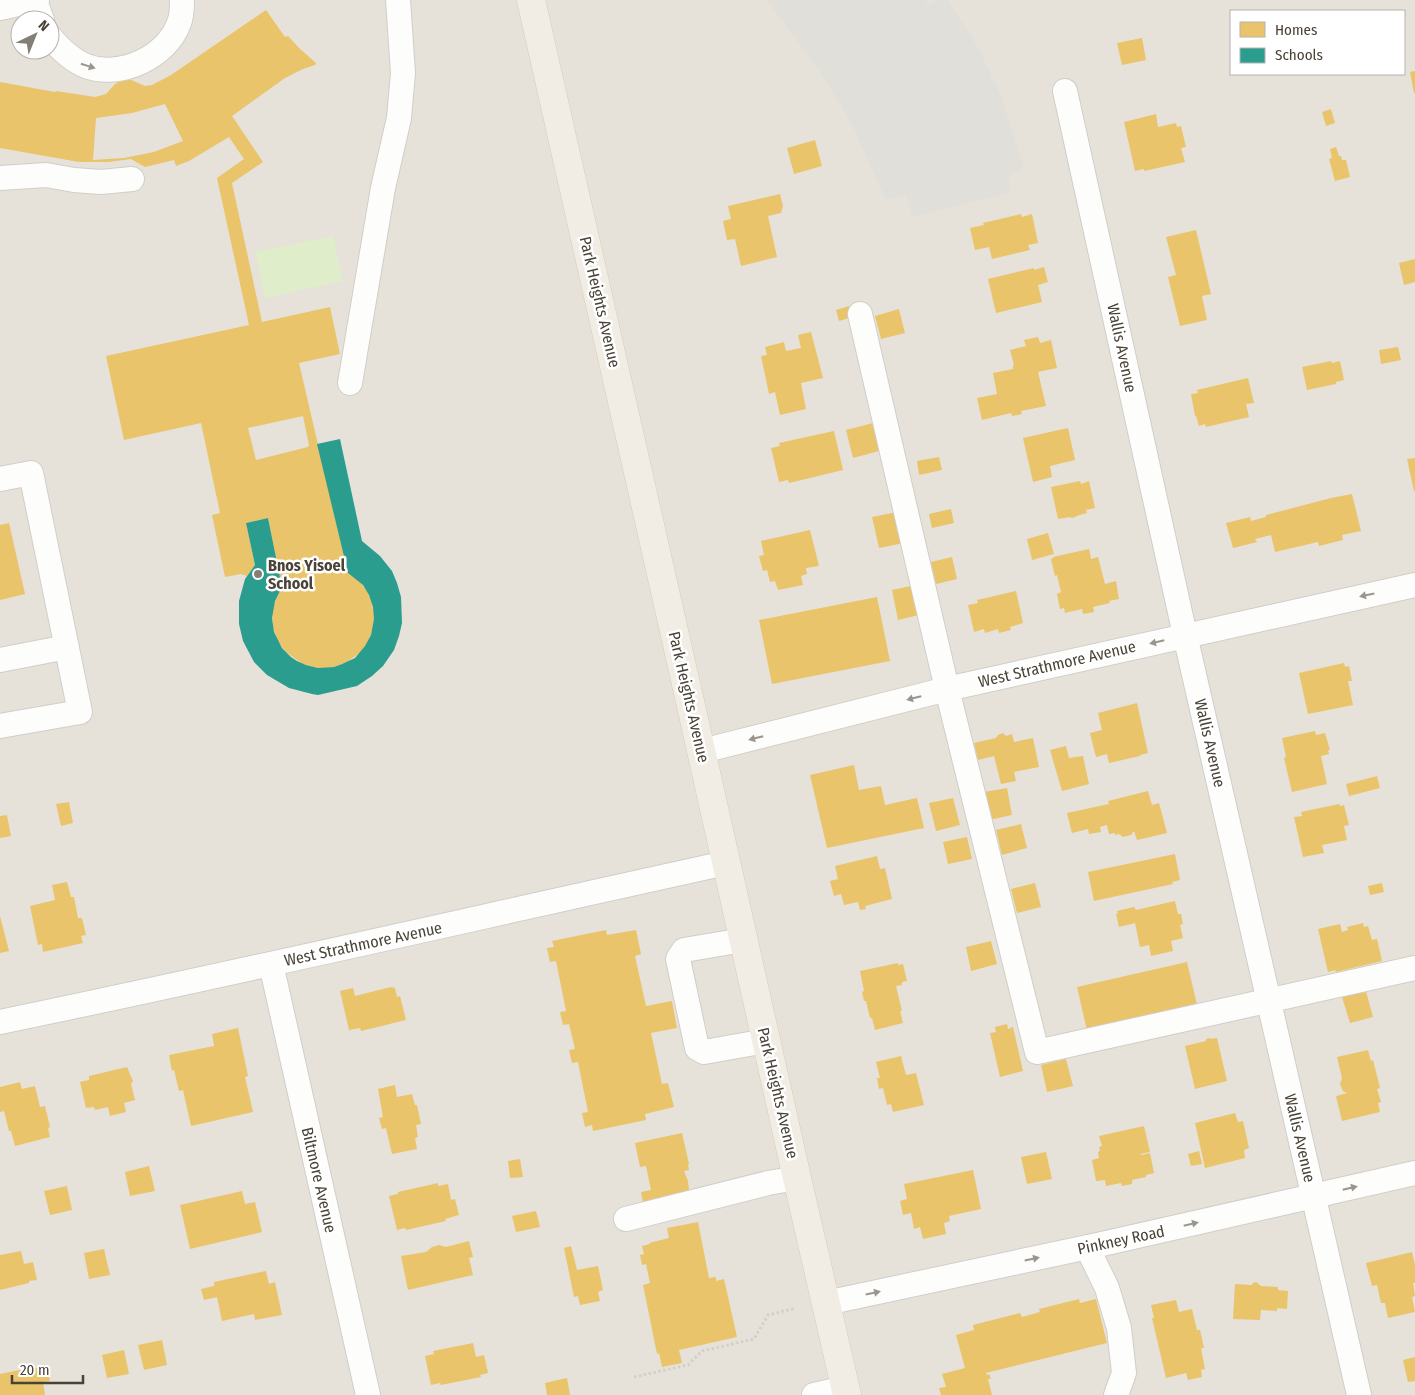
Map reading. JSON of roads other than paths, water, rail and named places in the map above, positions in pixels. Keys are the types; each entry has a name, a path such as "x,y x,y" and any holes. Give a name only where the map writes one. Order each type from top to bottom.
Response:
{"main road":[{"name":"Park Heights Avenue","path":"531,0 846,1391"}],"street":[{"path":"0,8 36,0"},
{"path":"60,47 71,59 87,67 107,70 125,68 142,61 158,51 170,39 179,23 182,0"},
{"path":"350,383 383,188 399,118 403,73 398,0"},
{"name":"Wallis Avenue","path":"1064,91 1185,635 1359,1395"},
{"path":"0,178 46,175 100,182 132,179"},
{"path":"860,314 947,689 1037,1052 1415,968"},
{"path":"0,479 31,473 80,712 0,726"},
{"name":"West Strathmore Avenue","path":"702,751 947,689 1415,585"},
{"path":"0,660 67,647"},
{"name":"West Strathmore Avenue","path":"0,1022 271,964 726,862"},
{"path":"743,940 684,950 678,959 697,1048 704,1052 766,1041"},
{"name":"Biltmore Avenue","path":"271,964 368,1395"},
{"name":"Pinkney Road","path":"826,1303 1314,1197 1415,1173"},
{"path":"626,1219 768,1183 797,1178"},
{"path":"1087,1247 1107,1288 1120,1328 1124,1373 1116,1395"},
{"path":"814,1395 846,1391"}],"place":[{"name":"Bnos Yisoel School","path":"258,574"}]}
